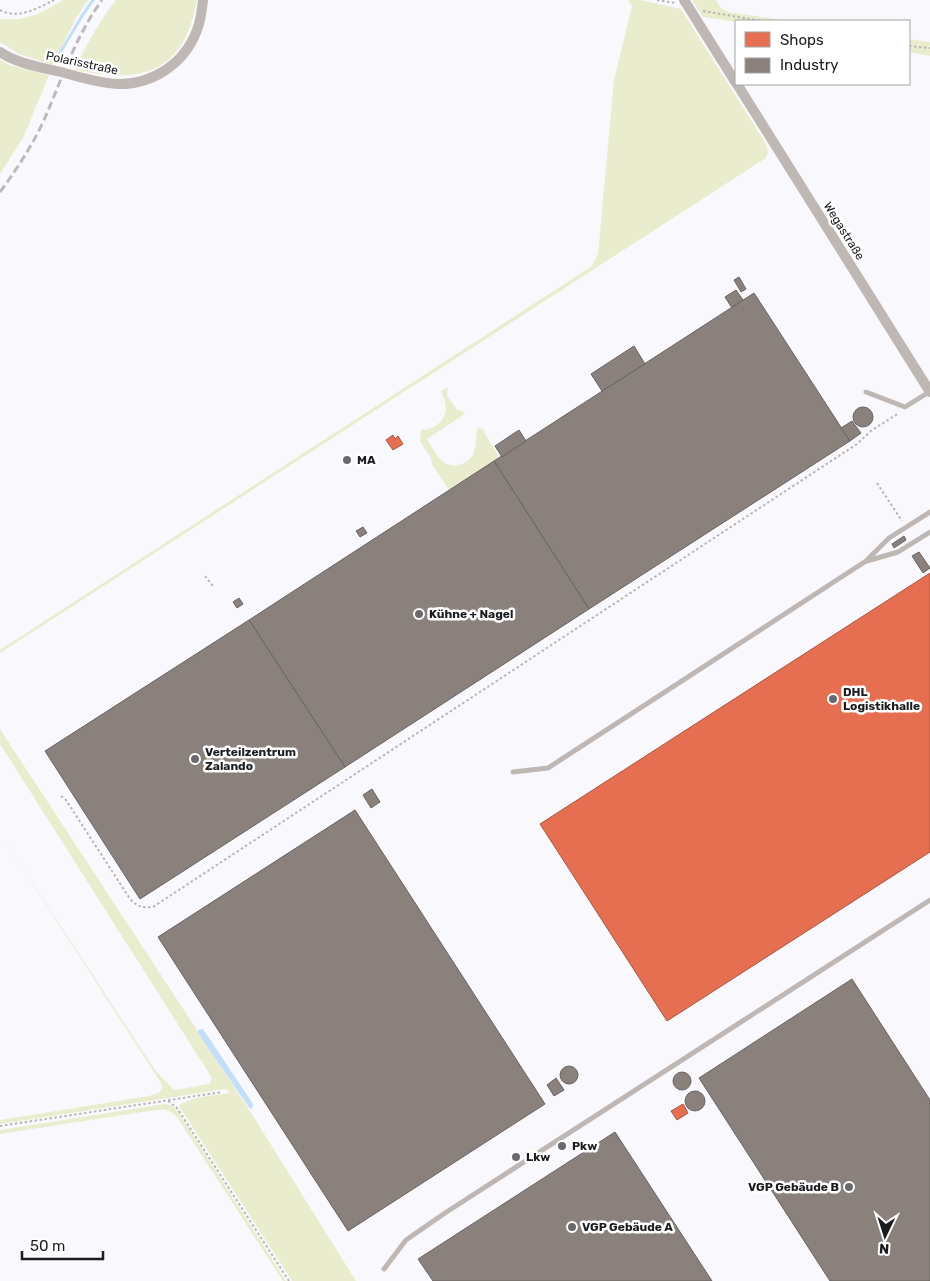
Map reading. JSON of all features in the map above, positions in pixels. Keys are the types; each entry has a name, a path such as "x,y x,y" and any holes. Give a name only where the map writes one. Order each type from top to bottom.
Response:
{"street":[{"name":"Polarisstraße","path":"0,52 21,62 98,81 127,84 145,80 171,67 187,50 199,23 204,0"},
{"name":"Wegastraße","path":"686,4 735,82"},
{"name":"Wegastraße","path":"737,85 930,392"}],"lane":[{"path":"866,392 905,407 930,392"},
{"path":"513,772 548,768 866,561 889,538 930,512"},
{"path":"866,561 898,552 930,532"},
{"path":"384,1269 406,1240 445,1213 930,900"}],"path":[{"path":"0,10 15,14 28,12 54,0"},
{"path":"657,0 686,4 722,14 756,20"},
{"path":"910,46 930,48"},
{"path":"61,796 66,800 130,899 138,906 144,908 153,907 857,444 872,430 898,415 905,407"},
{"path":"877,483 906,527"},
{"path":"205,576 213,586"},
{"path":"0,1126 222,1092"},
{"path":"166,1100 177,1108 289,1281"}],"green space":[{"path":"63,0 88,0 76,18 53,65 19,54 0,42 0,19 9,20 33,16"},
{"path":"116,0 197,0 191,25 182,44 170,58 156,68 139,74 120,75 75,70 93,34"},
{"path":"628,0 640,0 681,9 766,144 768,152 766,158 0,653 0,650 592,266 598,254 614,80 632,6"},
{"path":"692,0 716,0 721,8 728,12 784,20 735,20 735,22 703,17"},
{"path":"910,39 930,42 930,56 910,52"},
{"path":"0,60 9,65 49,75 24,136 0,174"},
{"path":"448,387 447,396 457,410 465,414 427,439 440,459 450,465 462,464 467,461 474,451 478,428 484,429 485,434 500,458 449,490 432,464 430,454 420,441 421,430 436,426 443,419 446,409 441,391"},
{"path":"0,729 248,1108 356,1281 292,1281 179,1106 195,1098 230,1093 226,1089 0,1124 0,1120 149,1096 160,1092 162,1088 161,1083 0,833 155,1070 174,1090 209,1084 212,1078 0,744"},
{"path":"164,1104 170,1105 177,1110 286,1281 283,1281 177,1117 170,1111 155,1110 0,1134 0,1130"}],"water":[{"path":"203,1029 253,1104 253,1107 250,1109 198,1033 198,1030"}],"building: Shops":[{"path":"393,435 395,439 398,436 403,444 393,450 386,440"},
{"name":"DHL Logistikhalle","path":"930,573 930,852 667,1021 540,824"},
{"path":"683,1104 688,1113 677,1120 671,1111"}],"building: Industry":[{"path":"739,277 746,289 741,292 734,280"},
{"path":"736,290 743,300 732,308 725,297"},
{"path":"754,293 850,441 589,609 494,461"},
{"path":"634,346 645,364 602,391 591,374"},
{"path":"863,407 870,410 873,417 870,424 863,427 856,424 853,417 856,410"},
{"path":"852,421 861,433 850,441 841,428"},
{"path":"519,430 526,441 502,457 495,446"},
{"name":"Kühne + Nagel","path":"494,461 589,609 345,767 249,620"},
{"path":"363,527 367,533 360,537 356,531"},
{"path":"904,536 906,540 894,548 892,544"},
{"path":"919,552 930,568 923,573 912,556"},
{"path":"239,598 243,604 237,608 233,602"},
{"name":"Verteilzentrum Zalando","path":"249,620 345,767 140,899 45,751"},
{"path":"372,789 380,802 371,808 363,795"},
{"path":"355,810 545,1104 348,1231 158,937"},
{"name":"VGP Gebäude B","path":"852,979 930,1100 930,1281 830,1281 699,1078"},
{"path":"565,1066 573,1066 578,1071 576,1082 565,1084 560,1079 560,1071"},
{"path":"682,1072 688,1075 691,1081 688,1087 682,1090 676,1087 673,1081 676,1075"},
{"path":"556,1078 564,1090 554,1096 547,1085"},
{"path":"695,1091 702,1094 705,1101 702,1108 695,1111 688,1108 685,1101 688,1094"},
{"name":"VGP Gebäude A","path":"615,1132 712,1281 433,1281 418,1259"}],"waterway":[{"path":"57,58 93,0"}],"railway":[{"path":"0,192 34,139 77,43 92,14 102,0"}],"place":[{"name":"MA","path":"347,460"},
{"name":"Kühne + Nagel","path":"419,614"},
{"name":"DHL Logistikhalle","path":"833,699"},
{"name":"Verteilzentrum Zalando","path":"195,759"},
{"name":"Pkw","path":"562,1146"},
{"name":"Lkw","path":"516,1157"},
{"name":"VGP Gebäude B","path":"849,1187"},
{"name":"VGP Gebäude A","path":"572,1227"}]}
